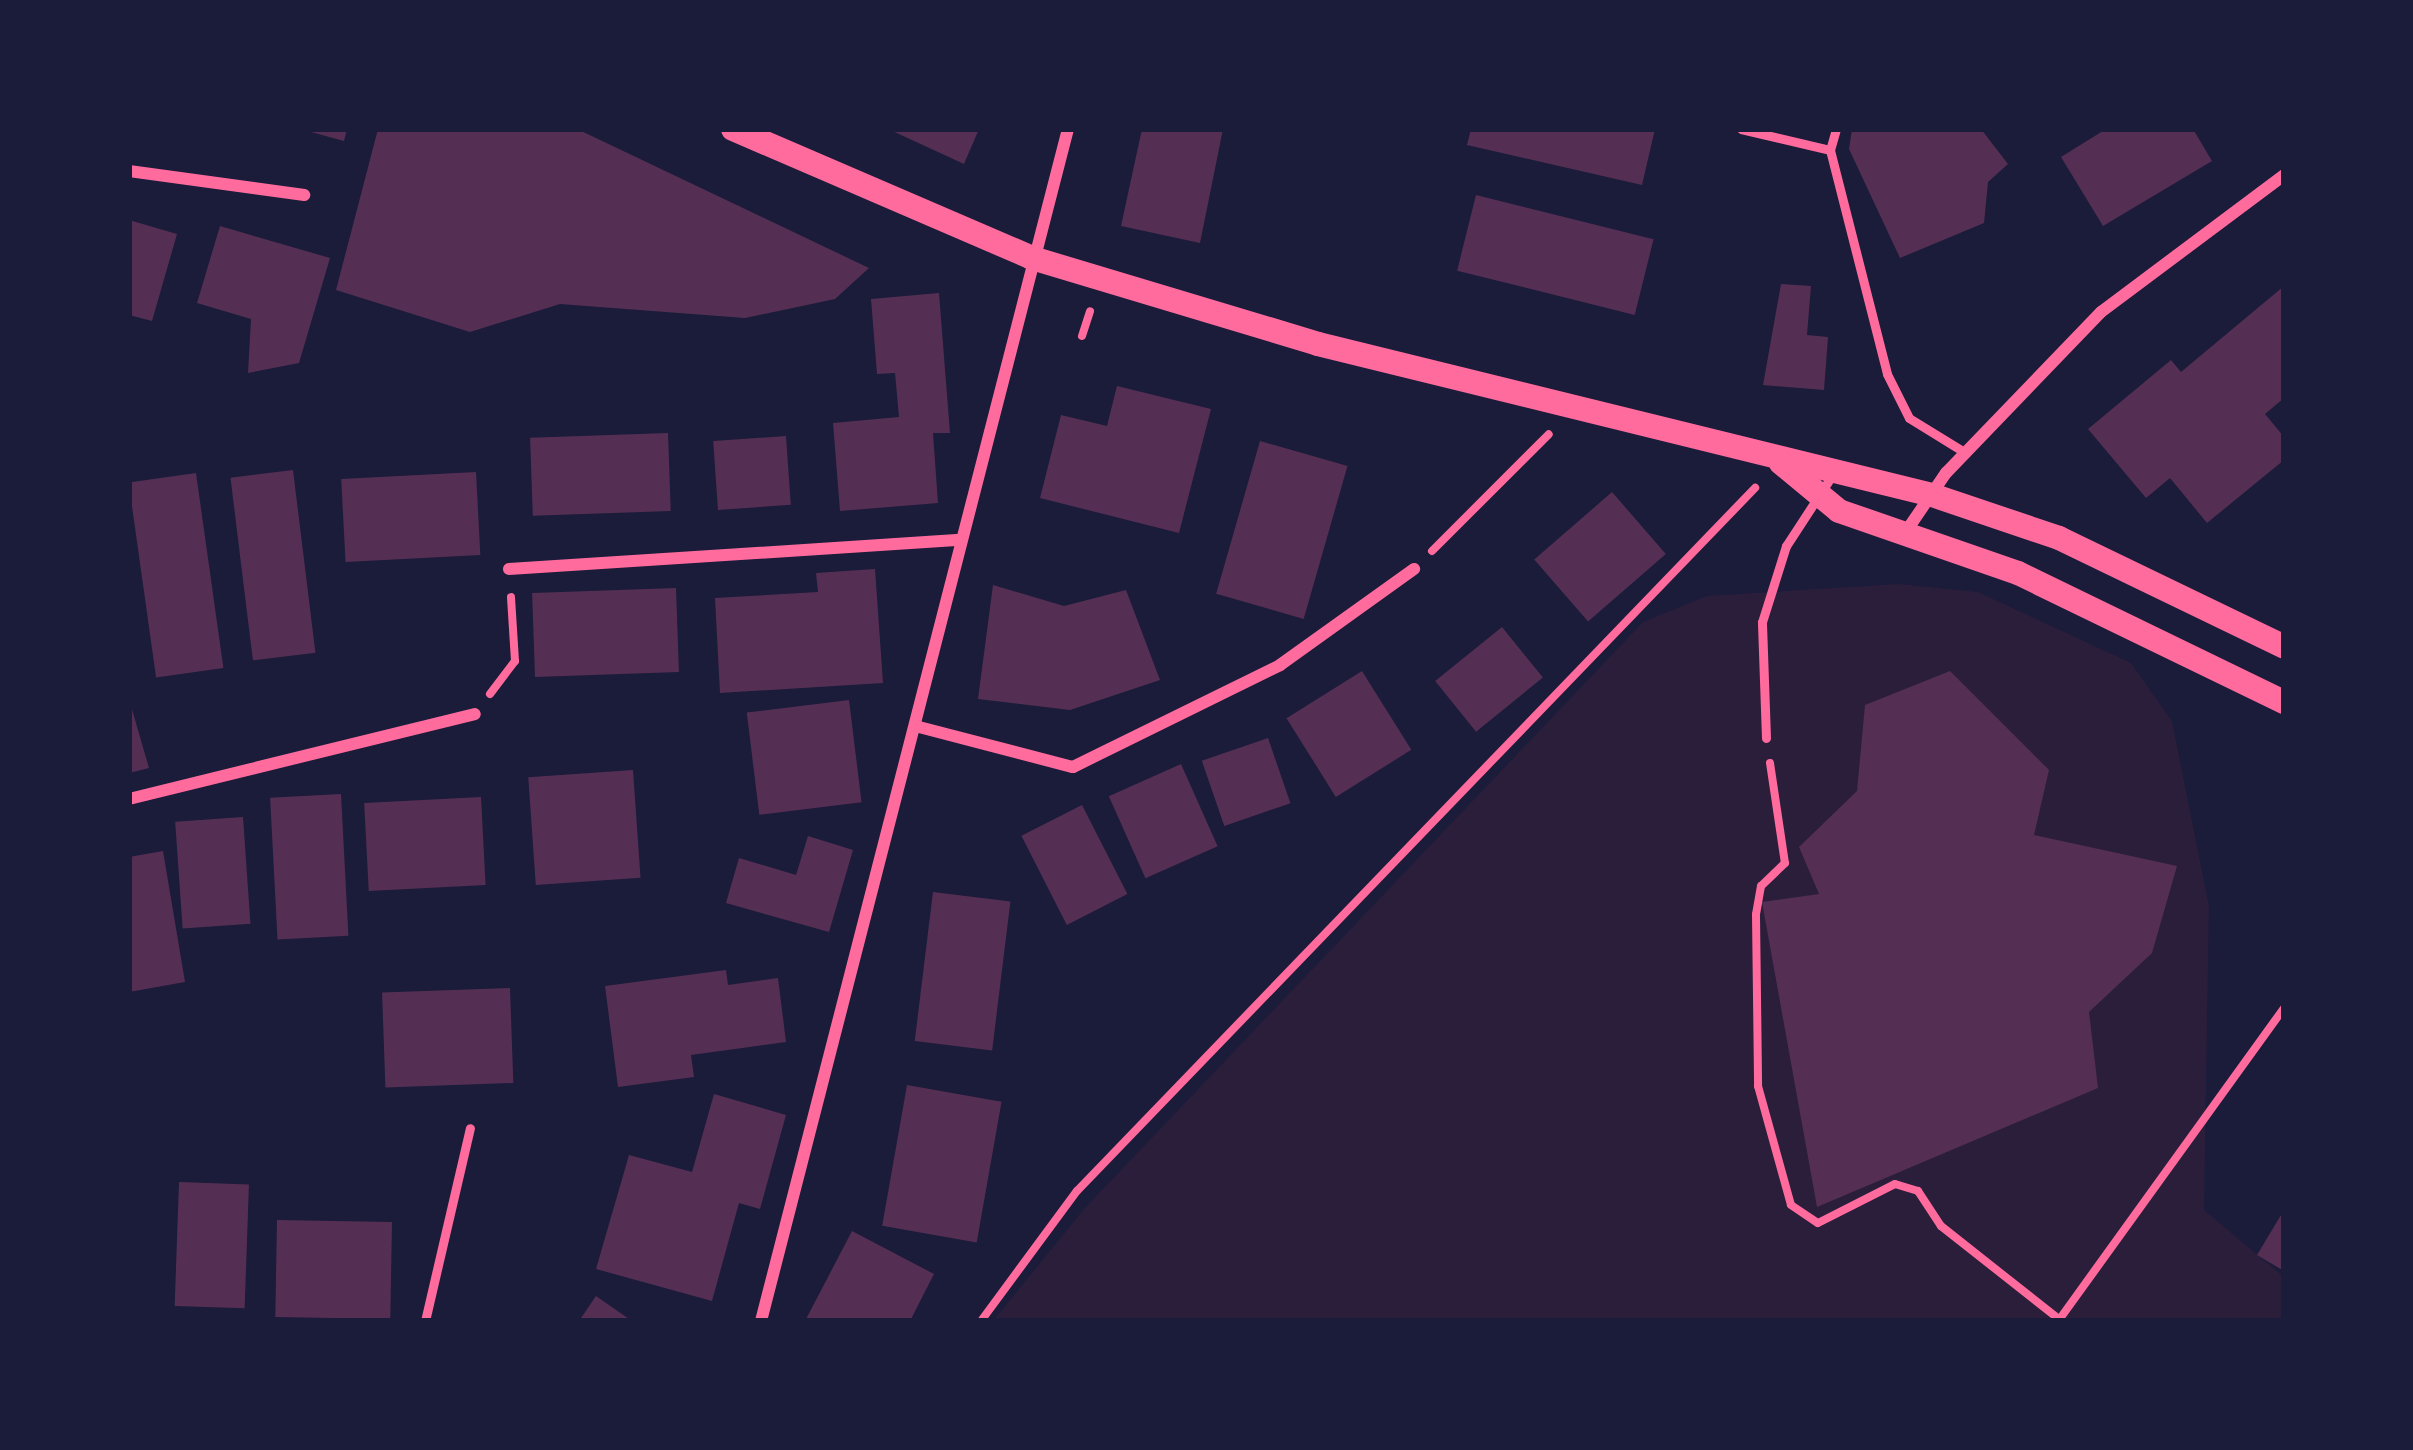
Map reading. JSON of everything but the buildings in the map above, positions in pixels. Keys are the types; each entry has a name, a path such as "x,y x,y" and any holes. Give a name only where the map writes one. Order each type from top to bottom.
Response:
{"main road":[{"path":"733,129 1032,258 1574,409 1781,463 1838,464 1932,495 2059,538 2284,647"},
{"path":"1781,463 1820,500 2018,573 2284,702"}],"street":[{"path":"761,1321 919,727 960,540 1067,129"},
{"path":"129,171 304,195"},
{"path":"1904,534 1966,453 2102,312 2284,176"},
{"path":"509,569 960,540"},
{"path":"919,727 1073,767 1280,665 1414,568"},
{"path":"129,799 475,714"}],"lane":[{"path":"1741,129 1830,150"},
{"path":"1836,129 1830,150 1887,374 1909,418 1966,453"},
{"path":"1766,738 1762,622 1786,546 1820,500 1838,464"},
{"path":"424,1321 470,1128"}],"path":[{"path":"1414,568 1574,409"},
{"path":"981,1321 1077,1191 1781,463"},
{"path":"475,714 515,661 509,569"},
{"path":"1766,738 1785,863 1761,886 1756,915 1758,1086 1791,1205 1818,1223 1895,1184 1918,1191 1941,1226 2059,1320 2284,1008"}],"shaded area":[{"path":"1899,584 1978,592 2131,663 2172,721 2209,906 2204,1210 2284,1277 2284,1321 993,1321 1084,1209 1643,622 1707,596"}]}
